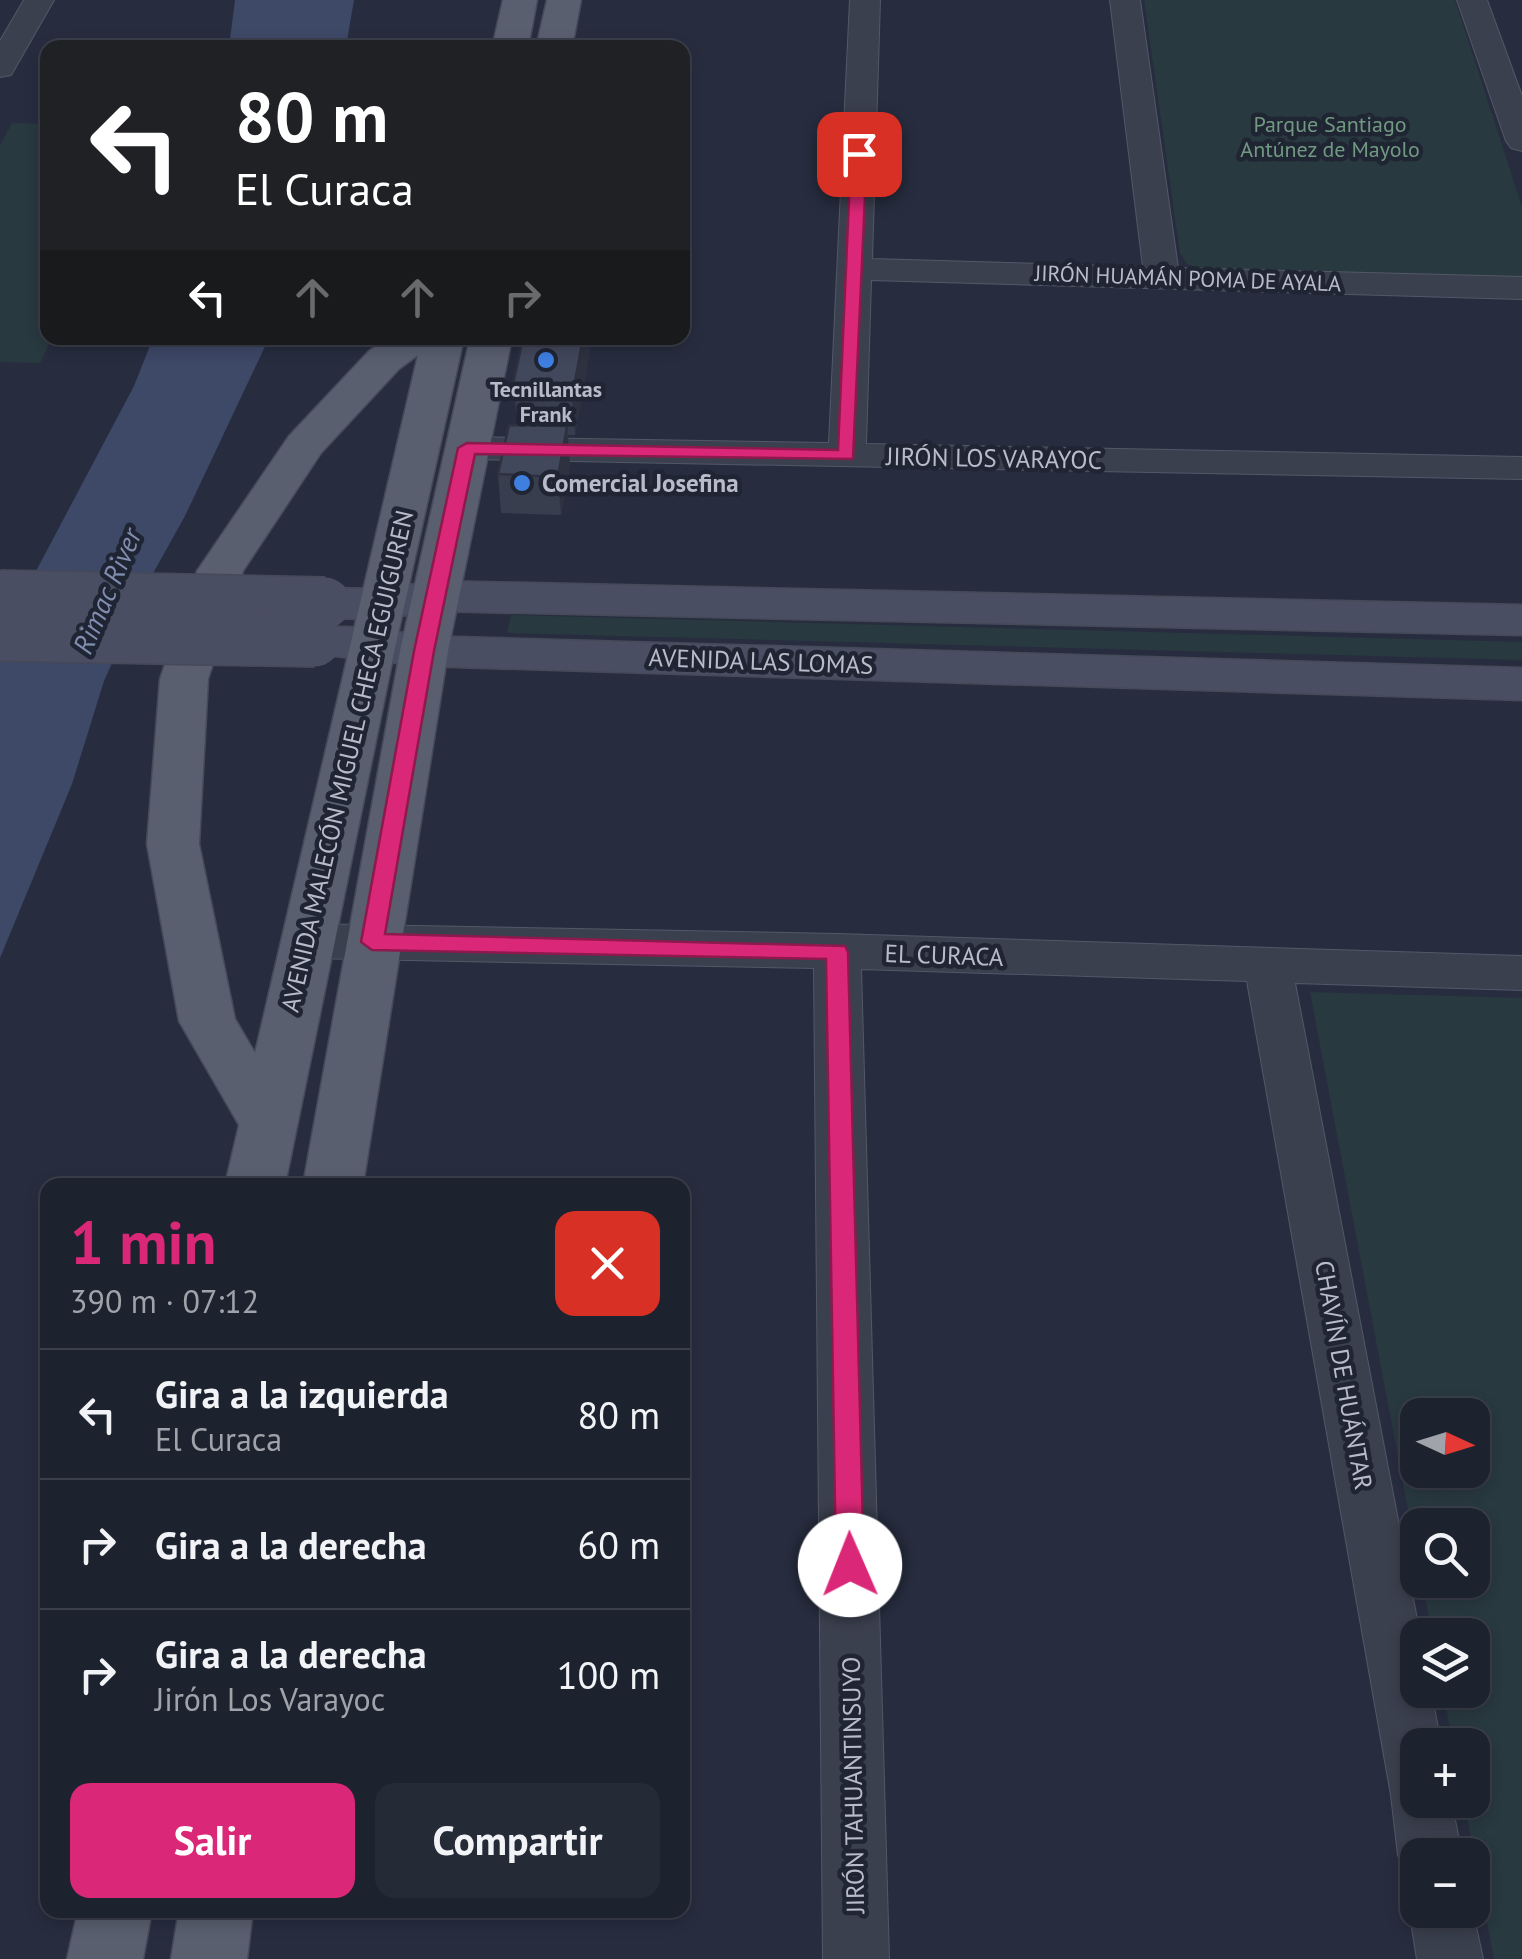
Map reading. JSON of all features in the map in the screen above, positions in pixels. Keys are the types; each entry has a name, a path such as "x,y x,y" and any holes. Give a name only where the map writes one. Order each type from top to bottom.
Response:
{"main road":[{"path":"512,40 520,0"},
{"path":"556,40 564,0"},
{"path":"267,1123 206,1021 176,862 173,844 184,679 220,572 305,445 384,360 405,345"},
{"name":"AVENIDA MALECÓN MIGUEL CHECA EGUIGUREN","path":"256,1178 306,941 442,345"},
{"name":"AVENIDA MALECÓN MIGUEL CHECA EGUIGUREN","path":"334,1178 424,651 489,345"},
{"name":"AVENIDA LAS LOMAS","path":"0,596 377,624 436,596 1522,620"},
{"name":"AVENIDA LAS LOMAS","path":"0,635 320,622"},
{"name":"AVENIDA LAS LOMAS","path":"377,624 424,651 1522,684"},
{"path":"105,1959 113,1918"},
{"path":"209,1959 215,1918"}],"street":[{"path":"847,455 865,0"},
{"path":"1125,0 1162,277"},
{"path":"1472,0 1522,140"},
{"path":"0,68 28,5"},
{"name":"JIRÓN HUAMÁN POMA DE AYALA","path":"854,268 1522,288"},
{"name":"JIRÓN LOS VARAYOC","path":"467,448 1522,468"},
{"name":"EL CURACA","path":"306,941 1522,973"},
{"name":"JIRÓN TAHUANTINSUYO","path":"837,952 856,1959"},
{"name":"CHAVÍN DE HUÁNTAR","path":"1268,966 1408,1728"},
{"path":"1444,1928 1450,1959"}],"green space":[{"name":"Parque Santiago Antúnez de Mayolo","path":"1144,0 1455,0 1522,207 1522,278 1204,269 1187,264 1180,253"},
{"path":"12,123 40,124 40,345 49,345 40,363 0,362 0,146"},
{"path":"511,615 1522,642 1522,660 507,633"},
{"path":"1310,992 1522,998 1522,1959 1494,1959 1488,1928 1490,1838 1471,1838 1467,1818 1490,1818 1490,1728 1450,1728 1446,1708 1490,1708 1490,1618 1429,1618 1425,1598 1490,1598 1490,1508 1408,1508 1404,1488 1490,1488 1490,1398 1400,1398 1400,1467"}],"water":[{"path":"235,0 354,0 347,40 230,40"},
{"name":"Rimac River","path":"150,345 266,345 104,681 72,784 0,958 0,639 134,386"}],"building":[{"path":"521,345 582,345 572,397 515,396 518,384 513,384"},
{"path":"509,425 567,426 558,477 498,474"}],"place":[{"name":"Tecnillantas Frank","path":"546,360"},
{"name":"Comercial Josefina","path":"522,483"}],"route":[{"path":"850,1565 837,952 372,942 424,651 467,448 847,455 859,154"}]}
